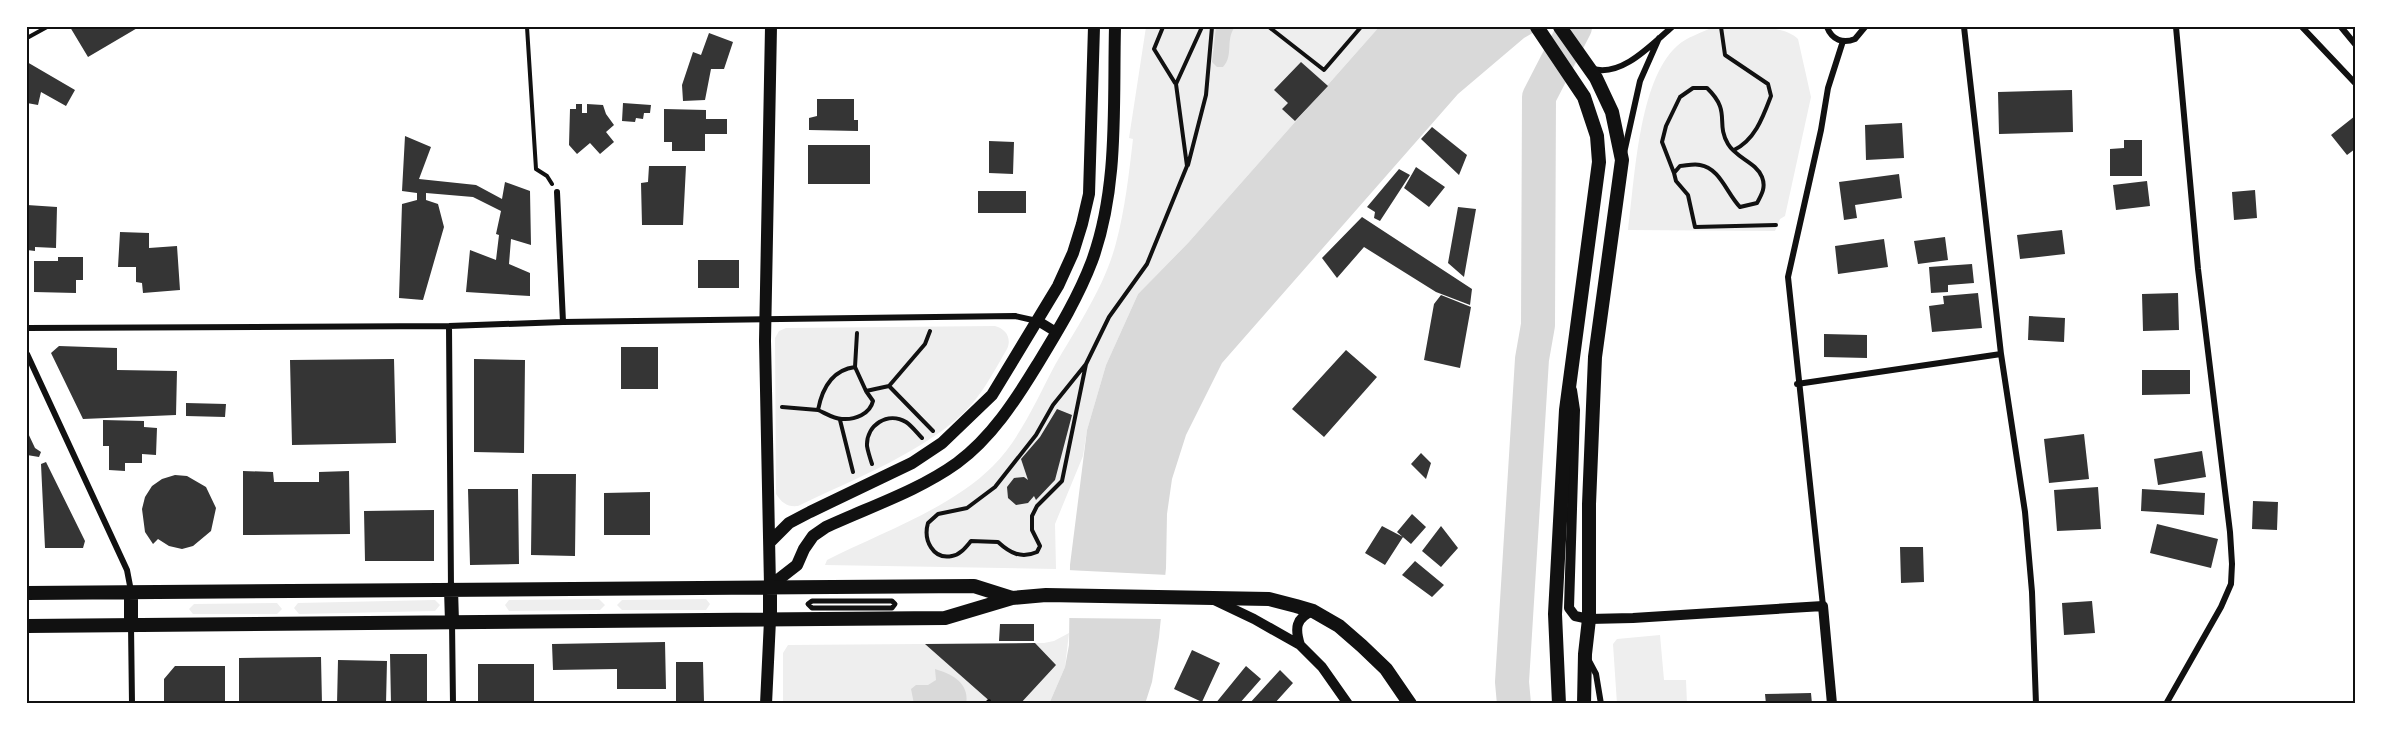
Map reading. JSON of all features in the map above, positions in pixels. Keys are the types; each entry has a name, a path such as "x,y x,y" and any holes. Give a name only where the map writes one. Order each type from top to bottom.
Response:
{"main road":[{"path":"766,704 770,620 766,318 771,27"},
{"path":"770,542 789,524 837,498 912,463 942,443 992,395 1058,286 1073,253 1089,194 1094,27"},
{"path":"770,586 797,565 813,536 826,527 913,488 957,463 989,433 1014,402 1076,298 1092,262 1106,211 1112,158 1115,27"},
{"path":"1537,27 1584,97 1596,136 1599,162 1566,410 1555,614 1559,704"},
{"path":"1560,27 1593,73 1612,112 1622,160 1595,357 1589,504 1589,619 1585,654 1584,704"},
{"path":"27,593 974,586 1012,598"},
{"path":"451,589 452,622"},
{"path":"131,592 131,625"},
{"path":"27,626 945,618 1012,598 1046,595 1269,599 1313,611 1339,626 1386,669 1410,704"}],"street":[{"path":"1593,73 1621,67 1672,27"},
{"path":"1827,27 1832,35 1843,41 1855,39 1865,27"},
{"path":"1964,27 2001,354 2025,512 2032,592 2036,704"},
{"path":"2166,704 2221,607 2231,584 2232,564 2198,269 2176,27"},
{"path":"2302,27 2355,82"},
{"path":"2341,27 2355,44"},
{"path":"1622,160 1640,81 1659,38"},
{"path":"1833,704 1797,384 1788,277 1821,130 1828,88 1843,41"},
{"path":"557,192 563,322"},
{"path":"27,328 449,326 766,318 1015,316 1038,321 1056,332"},
{"path":"449,326 451,589"},
{"path":"27,354 127,570 131,592"},
{"path":"1797,384 2001,354"},
{"path":"1570,381 1575,410 1569,608 1575,616 1589,619 1823,606"},
{"path":"1209,597 1300,645 1322,667 1348,704"},
{"path":"812,601 892,601 895,604 892,608 812,608 808,604 812,601"},
{"path":"1300,645 1296,633 1297,623 1304,615 1313,611"},
{"path":"452,622 453,704"},
{"path":"131,625 132,704"},
{"path":"1585,654 1596,674 1601,704"}],"path":[{"path":"27,38 47,27"},
{"path":"527,27 536,169 547,176 557,192"},
{"path":"1163,27 1154,49 1176,84 1187,166"},
{"path":"1176,84 1202,27"},
{"path":"1086,364 1062,481 1037,506 1032,516 1032,530 1040,546 1037,552 1021,555 1008,552 998,542 971,541 954,556 940,556 933,551 927,540 928,523 938,514 967,507 995,487 1036,435 1053,405 1086,364 1109,316 1147,264 1187,166 1206,95 1212,27"},
{"path":"1269,27 1324,69 1361,27"},
{"path":"1721,27 1725,55 1768,84 1771,96 1754,132 1745,144 1734,150"},
{"path":"1674,173 1680,166 1701,165 1723,180 1731,197 1740,207 1757,203 1764,189 1761,175 1754,166 1739,157 1727,143 1719,99 1707,88 1693,88 1680,97 1666,126 1662,142 1676,181 1689,195 1695,227 1776,225"},
{"path":"866,391 888,386 925,344 930,331"},
{"path":"782,407 818,410 840,420 863,415 871,408 873,400 866,391 855,367 857,333"},
{"path":"818,410 828,382 845,368 855,367"},
{"path":"888,386 933,431"},
{"path":"872,464 867,445 869,433 875,424 886,418 895,418 905,422 922,438"},
{"path":"840,420 853,472"}],"shaded area":[{"path":"1146,27 1379,27 1188,243 1138,294 1106,365 1087,430 1083,456 1055,524 1056,569 825,565 827,560 936,508 956,495 993,466 1020,431 1090,306 1111,259 1126,191 1133,139 1129,138"},
{"path":"1216,27 1235,27 1230,37 1228,58 1223,67 1217,67 1212,62"},
{"path":"1379,27 1543,27 1524,38 1458,94 1222,363 1186,435 1172,479 1167,514 1166,568 1159,637 1152,682 1145,704 1049,704 1065,667 1069,645 1070,565 1087,430 1106,365 1138,294 1188,243"},
{"path":"1713,27 1770,28 1781,30 1798,39 1811,97 1785,216 1780,219 1775,231 1628,230 1640,132 1654,82 1664,62 1677,46"},
{"path":"995,326 1007,335 1009,341 1007,349 977,398 935,436 890,462 798,506 788,505 778,497 776,494 775,338 779,331 786,328"},
{"path":"599,599 605,605 600,610 509,611 505,605 509,600"},
{"path":"706,599 710,604 706,610 622,610 617,605 622,600"},
{"path":"435,600 440,605 435,611 299,614 294,608 298,603"},
{"path":"277,603 282,609 277,614 193,614 189,609 194,604"},
{"path":"1069,633 1065,667 1049,704 783,704 783,653 788,645 1044,643 1054,641"},
{"path":"1660,635 1664,680 1686,680 1687,704 1617,704 1613,644 1617,639"},
{"path":"935,669 954,677 963,685 967,697 966,704 914,704 911,689 916,685 928,685 936,680"}],"pier":[{"path":"1067,570 1168,575 1163,619 1066,618"}],"building":[{"path":"70,27 139,27 88,57"},
{"path":"709,33 733,42 724,69 711,69 705,100 683,101 682,85 693,52 701,55"},
{"path":"27,62 75,90 66,106 41,92 38,105 27,103"},
{"path":"1301,62 1328,86 1295,121 1282,109 1288,103 1274,90"},
{"path":"2072,90 2073,132 1999,134 1998,92"},
{"path":"817,99 854,99 854,120 858,120 858,131 809,130 809,118 817,116"},
{"path":"623,103 651,105 650,113 644,113 643,119 636,118 635,122 622,121"},
{"path":"576,104 582,104 582,113 587,113 587,104 603,105 614,125 606,132 614,142 600,154 590,143 577,154 569,145 570,109 576,109"},
{"path":"664,109 706,110 706,119 727,119 727,134 705,134 705,151 672,151 672,142 664,142"},
{"path":"2355,116 2355,149 2347,155 2331,135"},
{"path":"1902,123 1904,158 1866,160 1865,125"},
{"path":"1432,127 1467,155 1459,175 1421,139"},
{"path":"405,136 431,147 419,179 476,185 502,199 505,182 530,191 531,245 511,239 509,264 530,273 530,296 466,292 470,250 496,260 499,235 496,234 501,211 473,197 426,193 426,200 438,204 444,227 423,300 399,298 402,204 417,200 417,193 402,191"},
{"path":"2124,140 2142,140 2142,176 2110,176 2110,149 2124,148"},
{"path":"989,141 1014,142 1013,174 989,173"},
{"path":"808,145 870,145 870,184 808,184"},
{"path":"649,166 686,166 683,225 642,225 641,183 648,182"},
{"path":"1416,167 1445,187 1429,207 1404,188"},
{"path":"1399,169 1410,175 1380,221 1374,218 1375,212 1367,207"},
{"path":"1899,174 1902,198 1855,205 1857,218 1844,220 1839,182"},
{"path":"2147,181 2150,206 2116,210 2113,185"},
{"path":"2255,190 2257,218 2234,220 2232,192"},
{"path":"978,191 1026,191 1026,213 978,213"},
{"path":"27,205 57,207 56,248 35,247 35,251 27,250"},
{"path":"1458,207 1476,209 1464,277 1448,263"},
{"path":"1362,217 1472,289 1470,305 1436,292 1364,247 1337,278 1322,258"},
{"path":"2062,230 2065,254 2020,259 2017,235"},
{"path":"120,232 149,233 149,248 177,246 180,290 143,293 142,283 136,282 136,267 118,267"},
{"path":"1945,237 1948,260 1918,264 1914,241"},
{"path":"1884,239 1888,267 1838,274 1835,246"},
{"path":"58,257 83,257 83,280 76,280 76,293 34,292 34,261 58,261"},
{"path":"698,260 739,260 739,288 698,288"},
{"path":"1972,264 1974,283 1948,285 1948,292 1931,293 1929,267"},
{"path":"1978,293 1982,328 1932,332 1929,306 1944,304 1943,296"},
{"path":"2178,293 2179,330 2143,331 2142,294"},
{"path":"1441,295 1471,307 1460,368 1424,360 1434,304"},
{"path":"2029,316 2065,318 2064,342 2028,340"},
{"path":"1824,334 1867,335 1867,358 1824,357"},
{"path":"59,346 117,348 117,370 177,371 176,415 83,419 51,353"},
{"path":"621,347 658,347 658,389 621,389"},
{"path":"1346,350 1377,377 1324,437 1292,409"},
{"path":"394,359 396,443 292,445 290,360"},
{"path":"474,359 525,360 524,453 474,452"},
{"path":"2142,370 2190,370 2190,394 2142,395"},
{"path":"186,403 226,404 225,417 186,416"},
{"path":"1057,409 1072,415 1055,480 1036,500 1034,496 1028,503 1016,505 1008,498 1007,487 1014,478 1024,477 1028,480 1021,459 1040,437"},
{"path":"103,420 144,421 144,427 157,428 156,455 142,454 142,463 125,463 125,471 109,470 109,446 103,446"},
{"path":"27,431 35,448 41,452 39,457 27,455"},
{"path":"2084,434 2089,479 2049,483 2044,439"},
{"path":"2202,451 2206,477 2158,485 2154,459"},
{"path":"1421,453 1431,463 1426,479 1411,464"},
{"path":"46,462 85,541 83,548 45,548 41,464"},
{"path":"243,471 273,472 274,482 319,482 319,472 349,471 350,534 243,535"},
{"path":"532,474 576,474 575,556 531,555"},
{"path":"175,475 187,476 206,487 216,508 211,531 193,546 182,549 169,546 158,539 153,544 145,532 142,509 145,497 152,486 162,479"},
{"path":"2098,487 2101,529 2057,531 2054,490"},
{"path":"468,489 518,489 519,564 470,565"},
{"path":"2142,489 2205,493 2204,515 2141,511"},
{"path":"650,492 650,535 604,535 604,493"},
{"path":"2253,501 2278,502 2277,530 2252,529"},
{"path":"434,510 434,561 365,561 364,511"},
{"path":"1412,514 1426,527 1411,544 1397,532"},
{"path":"2157,524 2218,539 2211,568 2150,553"},
{"path":"1382,526 1403,537 1385,565 1365,553"},
{"path":"1441,526 1458,548 1441,567 1422,551"},
{"path":"1900,547 1923,547 1924,582 1901,583"},
{"path":"1415,561 1444,585 1432,597 1402,575"},
{"path":"2092,601 2095,633 2064,635 2062,603"},
{"path":"1000,624 1034,624 1034,641 999,641"},
{"path":"665,642 666,689 617,689 617,669 553,670 552,644"},
{"path":"1035,643 1056,665 1020,704 993,704 925,644"},
{"path":"1192,650 1220,663 1202,702 1174,689"},
{"path":"390,654 427,654 427,704 391,704"},
{"path":"321,657 322,704 239,704 239,658"},
{"path":"338,660 387,661 386,704 337,704"},
{"path":"676,662 703,662 704,702 676,702"},
{"path":"478,664 534,664 534,704 478,704"},
{"path":"175,666 225,666 225,704 164,704 164,679"},
{"path":"1246,666 1261,679 1239,704 1215,704"},
{"path":"1280,670 1293,683 1274,704 1249,704"},
{"path":"1811,693 1812,704 1766,704 1765,694"}],"waterway":[{"path":"1514,704 1512,682 1532,359 1538,325 1539,97 1575,27"}]}
